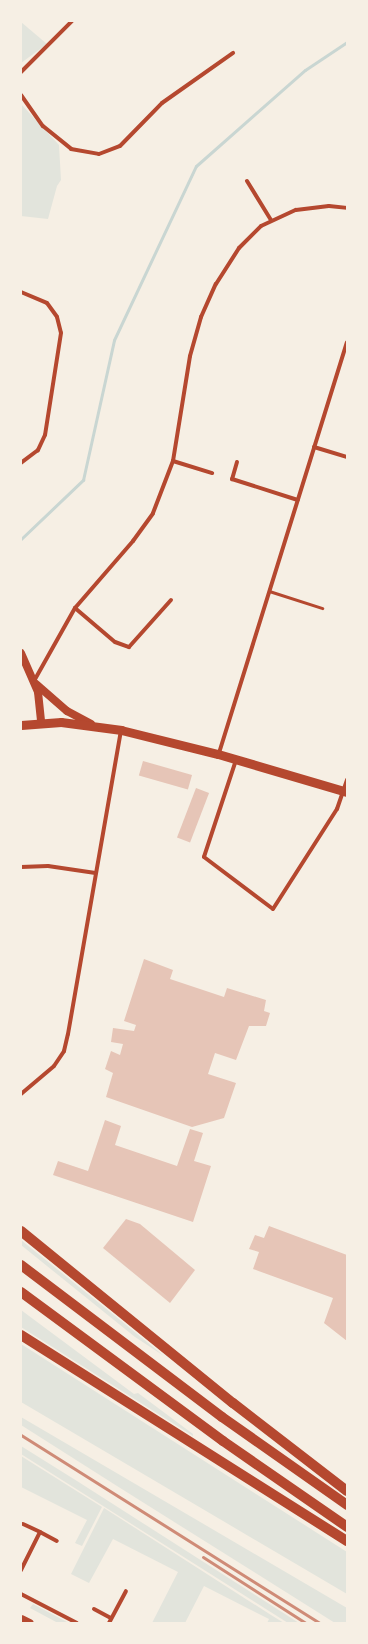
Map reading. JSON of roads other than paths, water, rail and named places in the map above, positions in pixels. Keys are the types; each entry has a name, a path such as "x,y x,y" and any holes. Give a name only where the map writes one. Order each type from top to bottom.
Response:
{"highway":[{"path":"21,1231 233,1402 347,1491"},
{"path":"21,1265 215,1412 347,1505"},
{"path":"21,1292 217,1436 347,1527"},
{"path":"21,1335 347,1541"}],"main road":[{"path":"21,653 35,682 41,722"},
{"path":"35,682 67,711 92,725"},
{"path":"21,725 41,722 92,725 121,730 218,754 345,791"}],"street":[{"path":"21,72 72,21"},
{"path":"21,95 43,126 70,149 99,154 120,146 162,103 233,53"},
{"path":"247,181 271,220"},
{"path":"35,682 75,608 133,541 153,513 173,461 190,356 201,317 216,284 239,248 261,226 271,220 296,210 329,206 347,208"},
{"path":"21,292 47,303 57,317 61,333 44,438 38,450 21,463"},
{"path":"218,754 347,343"},
{"path":"314,447 347,457"},
{"path":"173,461 212,473"},
{"path":"237,462 232,479 298,500"},
{"path":"75,608 115,642 129,647 171,600"},
{"path":"21,1094 54,1066 64,1051 121,730"},
{"path":"236,759 204,857 273,909 337,809 345,791 347,780"},
{"path":"21,867 48,866 95,873"},
{"path":"23,1524 57,1541"},
{"path":"21,1570 40,1532"},
{"path":"109,1623 126,1591"},
{"path":"21,1594 77,1623"},
{"path":"94,1609 112,1618"}],"lane":[{"path":"269,591 322,608"}],"waterway":[{"path":"21,539 83,480 114,340 196,166 305,70 347,42"}],"railway":[{"path":"21,1435 319,1623"},
{"path":"203,1557 306,1623"}]}
